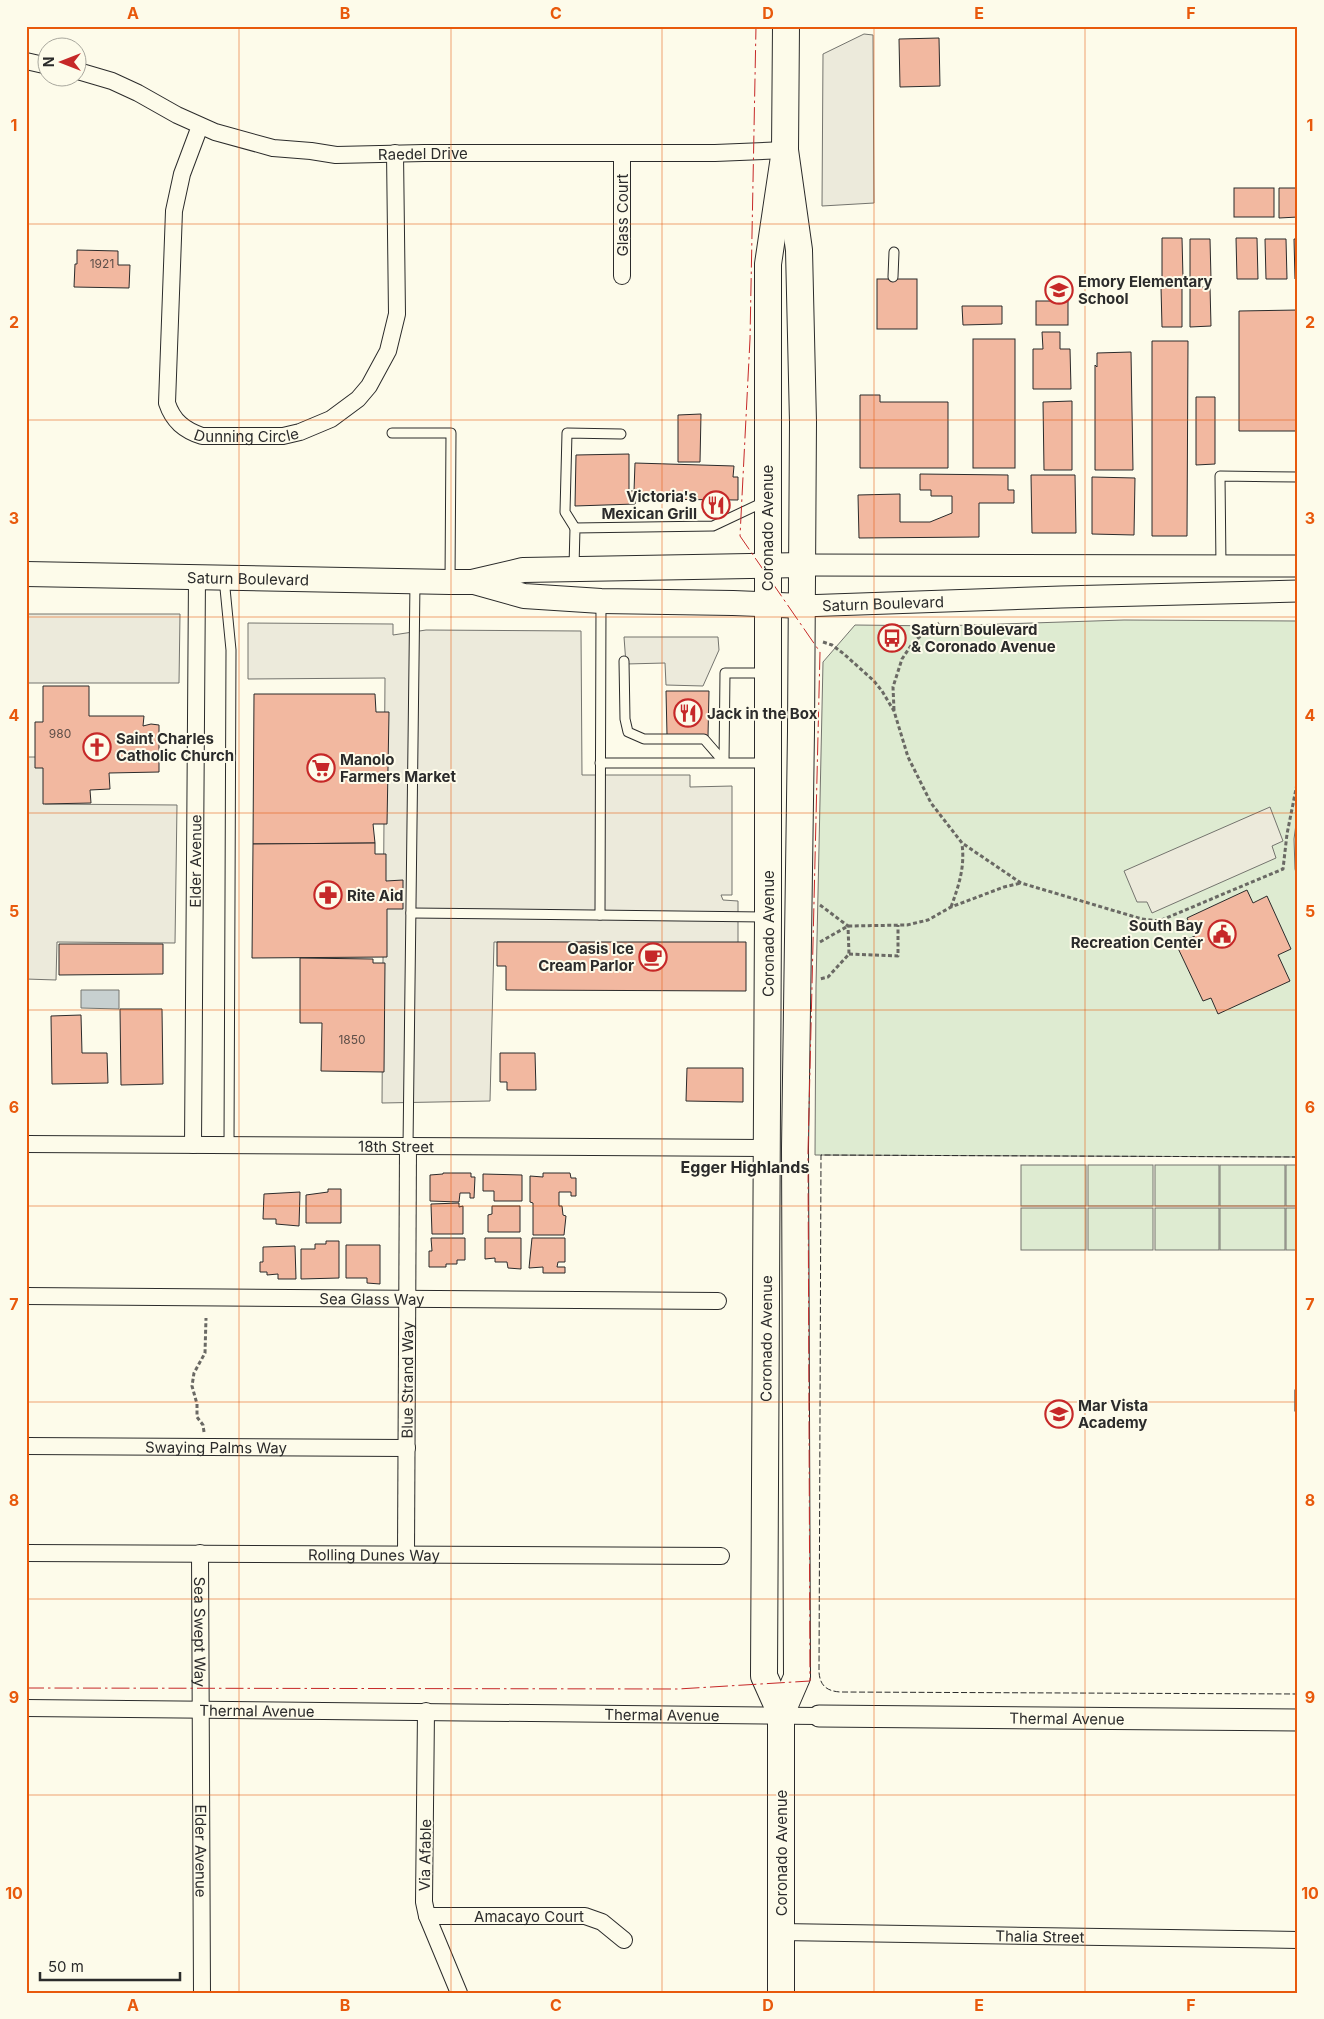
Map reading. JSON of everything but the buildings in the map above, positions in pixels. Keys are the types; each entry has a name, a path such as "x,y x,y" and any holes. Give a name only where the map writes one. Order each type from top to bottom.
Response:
{"main road":[{"name":"Coronado Avenue","path":"781,1714 764,1676 768,917 768,264 785,150 786,26"},
{"name":"Coronado Avenue","path":"781,1993 781,1714 797,1677 795,1148 803,565 803,422 799,250 785,150"},
{"name":"Saturn Boulevard","path":"26,574 461,582 523,570 803,565"},
{"name":"Saturn Boulevard","path":"461,582 524,596 601,601 802,606"},
{"path":"766,1148 795,1148"}],"street":[{"name":"Raedel Drive","path":"88,74 138,93 200,126 244,142 273,148 336,155 622,154 785,150"},
{"name":"Dunning Circle","path":"200,126 182,174 174,211 167,402 175,420 181,426 191,433 202,436 283,436 300,432 331,419 358,399 369,386 388,351 397,314 395,154"},
{"name":"Glass Court","path":"622,154 622,276"},
{"name":"Saturn Boulevard","path":"803,565 1298,566"},
{"name":"Elder Avenue","path":"193,1145 197,577"},
{"name":"Saturn Boulevard","path":"802,606 1061,596 1298,591"},
{"name":"18th Street","path":"26,1144 766,1148"},
{"name":"Blue Strand Way","path":"406,1554 408,1146"},
{"name":"Sea Glass Way","path":"26,1296 718,1301"},
{"name":"Swaying Palms Way","path":"26,1446 407,1448"},
{"name":"Rolling Dunes Way","path":"26,1553 721,1556"},
{"name":"Sea Swept Way","path":"200,1554 201,1709"},
{"name":"Thermal Avenue","path":"26,1708 1298,1720"},
{"name":"Elder Avenue","path":"201,1709 202,1993"},
{"name":"Via Afable","path":"426,1711 424,1902 427,1916 459,1993"},
{"name":"Amacayo Court","path":"427,1916 585,1916 602,1922 624,1940"},
{"name":"Thalia Street","path":"781,1932 1298,1940"}],"lane":[{"path":"893,277 894,252"},
{"path":"392,433 451,433 461,582"},
{"path":"574,569 575,528 565,512 567,434 621,434"},
{"path":"1221,566 1220,476 1298,477"},
{"path":"575,528 713,526 768,500"},
{"path":"224,577 231,650 229,1145"},
{"path":"408,1146 416,582"},
{"path":"600,915 601,601"},
{"path":"624,661 625,719 628,732 644,739 704,739 724,762"},
{"path":"724,762 725,673 767,673"},
{"path":"600,763 768,762"},
{"path":"411,913 768,917"}],"path":[{"path":"939,623 914,641 902,659 893,687 894,711 908,757 931,803 962,843 1022,883 1142,919 1159,921 1282,869 1286,834 1298,778"},
{"path":"822,642 832,644 874,681 894,711"},
{"path":"952,907 961,878 964,860 962,843"},
{"path":"797,943 823,942 848,926 898,925 928,920 952,907 1004,886 1022,883"},
{"path":"813,900 848,926"},
{"path":"849,954 898,956 898,925"},
{"path":"797,978 828,978 849,954 848,926"},
{"path":"205,1437 203,1425 197,1417 197,1404 192,1386 194,1373 205,1353 206,1318"}],"green space":[{"path":"1124,620 1298,621 1298,1157 815,1155 816,986 823,662 855,625 940,626"},
{"path":"1021,1165 1086,1165 1086,1206 1021,1206"},
{"path":"1088,1165 1153,1165 1153,1206 1088,1206"},
{"path":"1155,1165 1219,1165 1219,1206 1155,1206"},
{"path":"1220,1165 1285,1165 1285,1206 1220,1206"},
{"path":"1286,1165 1298,1165 1298,1206 1286,1206"},
{"path":"1021,1208 1086,1208 1086,1250 1021,1250"},
{"path":"1088,1208 1153,1208 1153,1250 1088,1250"},
{"path":"1155,1208 1219,1208 1219,1250 1155,1250"},
{"path":"1220,1208 1285,1208 1285,1250 1220,1250"},
{"path":"1286,1208 1298,1208 1298,1250 1286,1250"}],"shaded area":[{"path":"864,34 873,35 874,203 822,206 823,54"},
{"path":"26,614 180,614 179,683 26,683"},
{"path":"248,623 393,624 393,635 426,630 581,631 582,775 690,775 690,787 732,786 732,895 721,895 723,900 738,901 738,943 494,942 490,1101 382,1103 385,678 248,679"},
{"path":"624,637 718,637 719,650 703,686 666,685 665,663 626,664"},
{"path":"26,757 45,757 45,804 177,805 175,943 57,942 56,980 26,979"},
{"path":"1270,807 1283,841 1272,846 1276,858 1152,913 1147,902 1137,902 1124,871"},
{"path":"1298,809 1298,881 1295,869 1294,839"},
{"path":"81,990 119,990 119,1009 81,1008"}],"fence":[{"path":"1298,1157 821,1155 819,1672 825,1687 840,1692 1298,1694"}],"power":[{"path":"26,1688 678,1689 810,1681 808,1152 820,652 740,536 750,339 756,26"}],"place":[{"name":"Emory Elementary School","path":"1059,290"},
{"name":"Victoria's Mexican Grill","path":"716,505"},
{"name":"Saturn Boulevard & Coronado Avenue","path":"892,638"},
{"name":"Jack in the Box","path":"688,713"},
{"name":"Saint Charles Catholic Church","path":"97,747"},
{"name":"Manolo Farmers Market","path":"321,768"},
{"name":"Rite Aid","path":"328,895"},
{"name":"South Bay Recreation Center","path":"1222,934"},
{"name":"Oasis Ice Cream Parlor","path":"653,957"},
{"name":"Mar Vista Academy","path":"1059,1414"}],"district":[{"name":"Egger Highlands","path":"745,1167"}]}
